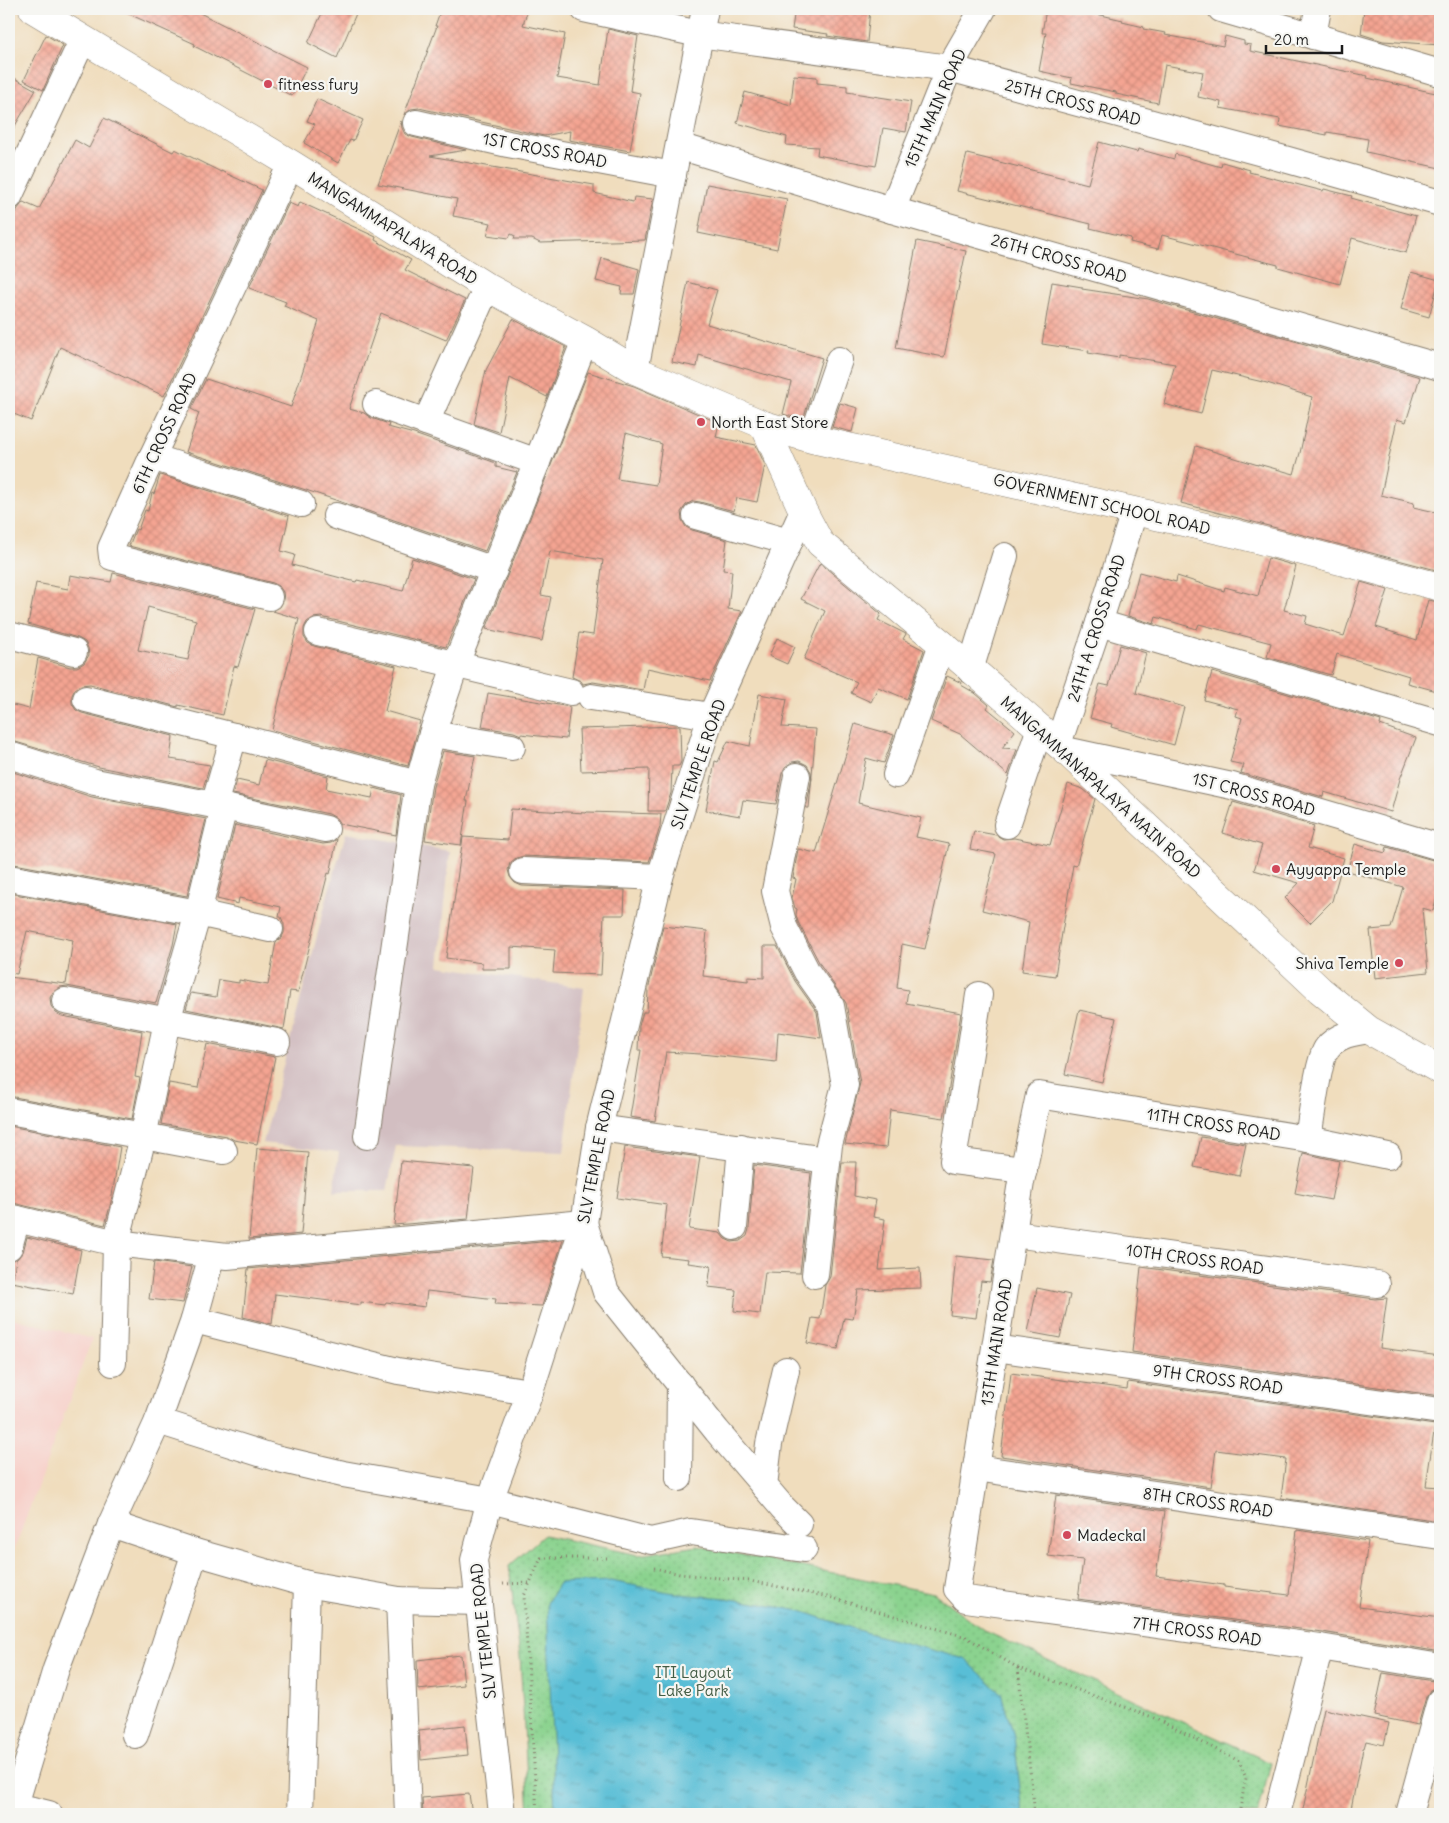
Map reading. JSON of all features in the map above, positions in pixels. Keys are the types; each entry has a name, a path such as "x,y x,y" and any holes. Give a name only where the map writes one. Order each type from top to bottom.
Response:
{"main road":[{"name":"MANGAMMAPALAYA ROAD","path":"33,9 291,164 486,287 585,340 635,370 764,425"},
{"name":"GOVERNMENT SCHOOL ROAD","path":"764,425 812,439 1237,534 1440,587"},
{"name":"MANGAMMANAPALAYA MAIN ROAD","path":"764,425 803,512 820,543 942,644 1054,741 1320,990 1369,1030 1440,1070"}],"street":[{"name":"25TH CROSS ROAD","path":"584,9 699,34 949,68 1440,203"},
{"path":"635,370 705,9"},
{"name":"15TH MAIN ROAD","path":"892,210 949,68 983,9"},
{"path":"1221,9 1440,73"},
{"path":"1313,36 1318,9"},
{"path":"9,197 83,39"},
{"name":"1ST CROSS ROAD","path":"416,123 508,144 673,175"},
{"name":"26TH CROSS ROAD","path":"679,146 892,210 1440,367"},
{"name":"6TH CROSS ROAD","path":"269,597 112,557 111,548 152,456 291,164"},
{"path":"426,422 486,287"},
{"path":"366,1136 418,784 432,734 455,666 538,462 585,340"},
{"path":"812,439 839,360"},
{"path":"376,404 538,462"},
{"path":"152,456 301,504"},
{"name":"SLV TEMPLE ROAD","path":"502,1814 474,1560 490,1500 530,1392 584,1223 599,1128 660,877 711,716 803,512"},
{"name":"24TH A CROSS ROAD","path":"1007,825 1054,741 1099,624 1134,512"},
{"path":"336,516 494,570"},
{"path":"696,516 789,542"},
{"path":"970,670 1005,556"},
{"path":"1099,624 1440,723"},
{"path":"318,632 581,695 711,716"},
{"path":"9,635 74,652"},
{"path":"896,775 942,644"},
{"path":"86,699 418,784"},
{"path":"432,734 512,747"},
{"path":"113,1363 116,1243 143,1137 167,1022 198,912 234,736"},
{"name":"1ST CROSS ROAD","path":"1054,741 1232,786 1440,847"},
{"path":"9,755 95,782 326,829"},
{"path":"797,776 775,891 784,928 807,972 830,1006 844,1085 829,1146 815,1275"},
{"path":"522,870 660,877"},
{"path":"9,878 198,912 270,929"},
{"path":"979,995 953,1161 1024,1170"},
{"path":"65,1000 167,1022 277,1042"},
{"path":"1308,1139 1321,1063 1327,1048 1340,1037 1353,1032 1369,1030"},
{"name":"13TH MAIN ROAD","path":"957,1589 1024,1170 1039,1095"},
{"name":"11TH CROSS ROAD","path":"1039,1095 1308,1139 1388,1156"},
{"path":"9,1111 224,1151"},
{"path":"599,1128 828,1160"},
{"path":"734,1228 741,1147"},
{"path":"9,1247 13,1218 116,1243 212,1256 584,1223 606,1292 718,1432 799,1524"},
{"name":"10TH CROSS ROAD","path":"1014,1234 1377,1284"},
{"path":"49,1814 12,1805 56,1669 112,1524 158,1422 194,1320 212,1256"},
{"path":"194,1320 398,1371 530,1392"},
{"name":"9TH CROSS ROAD","path":"995,1348 1440,1411"},
{"path":"764,1486 768,1444 786,1370"},
{"path":"679,1478 680,1384"},
{"path":"158,1422 275,1458 343,1474 490,1500 651,1541 691,1532 804,1549"},
{"name":"8TH CROSS ROAD","path":"976,1468 1440,1536"},
{"path":"112,1524 194,1552 307,1584 399,1600 480,1602"},
{"path":"135,1735 194,1552"},
{"path":"300,1814 307,1584"},
{"name":"7TH CROSS ROAD","path":"957,1589 966,1599 1320,1647 1440,1667"},
{"path":"399,1600 408,1814"},
{"path":"1276,1814 1320,1647"},
{"path":"1409,1814 1440,1701"}],"path":[{"path":"537,1814 524,1596 541,1558 609,1558"},
{"path":"653,1568 680,1574 750,1581 833,1598 966,1637 1018,1668 1152,1717 1239,1761 1246,1778 1239,1814"},
{"path":"1018,1668 1035,1814"}],"shaded area":[{"path":"346,833 450,851 439,966 584,988 564,1152 396,1146 387,1191 334,1191 339,1152 263,1143 328,894"},
{"path":"9,1317 92,1339 9,1564"}],"green space":[{"name":"ITI Layout Lake Park","path":"544,1535 638,1555 698,1546 934,1593 985,1631 1271,1763 1258,1814 529,1814 520,1656 509,1566"}],"water":[{"name":"ITI Layout Lake Park","path":"611,1581 679,1594 726,1598 801,1611 864,1632 965,1659 1001,1693 1014,1736 1023,1814 555,1814 547,1603 559,1583"}],"building":[{"path":"118,9 192,9 307,67 292,96 194,46 195,44"},
{"path":"324,9 358,9 337,58 308,43"},
{"path":"441,9 528,9 523,25 565,34 557,78 600,85 608,29 638,36 630,91 640,93 630,151 569,140 570,131 544,136 419,108 411,109 404,115 437,26 435,26"},
{"path":"795,9 870,9 867,42 792,29"},
{"path":"1046,9 1066,9 1101,15 1144,27 1143,29 1166,33 1165,35 1223,46 1225,36 1251,45 1250,51 1368,76 1367,78 1440,94 1440,168 1366,152 1368,139 1327,132 1327,135 1279,126 1280,119 1220,108 1221,102 1198,97 1203,72 1165,65 1158,103 1071,83 1072,78 1039,71 1046,33 1042,33"},
{"path":"1364,9 1422,9 1422,11 1440,12 1440,45 1383,41 1361,34"},
{"path":"46,35 63,45 43,90 24,80"},
{"path":"9,75 36,90 9,136"},
{"path":"794,75 817,77 817,83 847,86 847,92 911,102 906,132 883,128 876,166 817,155 818,147 786,145 787,137 737,123 745,92 791,105"},
{"path":"317,99 363,120 353,141 350,140 338,163 304,143 315,124 307,121"},
{"path":"104,118 173,152 175,149 262,190 164,396 60,347 31,421 9,412 9,229 17,210 23,202 39,209 75,140 89,148"},
{"path":"401,121 405,134 466,150 430,156 594,185 594,193 633,202 634,197 653,199 645,240 540,243 532,239 514,239 515,236 511,234 509,238 487,235 491,223 453,216 457,199 378,184"},
{"path":"1099,142 1137,152 1138,149 1174,159 1175,154 1221,167 1222,162 1250,170 1249,172 1323,191 1324,189 1352,196 1351,198 1416,216 1406,253 1352,238 1340,284 1278,267 1278,265 1162,235 1158,249 1130,242 1131,238 1090,228 1091,224 957,191 967,154 1088,184"},
{"path":"707,184 787,199 777,249 698,233"},
{"path":"300,202 376,237 375,240 411,260 405,270 465,300 446,340 381,313 349,409 364,413 371,418 389,424 388,427 414,434 496,463 496,467 517,472 485,551 306,490 186,452 199,413 191,409 206,379 291,407 319,321 284,306 286,302 249,288 289,203 298,207"},
{"path":"917,241 966,251 944,357 896,348"},
{"path":"602,258 639,269 634,294 621,294 622,287 596,281"},
{"path":"1411,272 1439,280 1429,317 1401,309"},
{"path":"688,282 717,290 707,324 822,358 803,420 783,414 791,382 699,355 697,367 672,362"},
{"path":"1052,282 1082,287 1082,289 1148,299 1420,377 1406,422 1397,419 1381,495 1414,503 1413,507 1440,513 1440,571 1181,503 1196,446 1294,474 1312,397 1267,383 1212,370 1201,414 1164,404 1175,364 1119,355 1119,358 1088,353 1089,351 1042,344"},
{"path":"513,319 566,347 547,397 510,378 499,432 474,424 486,370"},
{"path":"588,372 634,386 719,423 716,437 756,445 765,465 757,502 737,498 734,511 693,501 686,505 681,512 682,520 686,527 727,540 723,570 732,571 728,609 742,611 710,681 647,668 643,690 593,682 583,684 572,677 579,633 593,635 603,560 550,551 541,595 551,597 542,641 486,629","holes":["626,433 662,444 656,485 617,479"]},
{"path":"840,403 858,408 852,432 832,427"},
{"path":"160,475 289,516 281,551 295,555 292,565 356,582 357,580 403,591 412,558 474,579 446,647 321,617 313,618 307,622 304,628 304,637 308,643 314,646 396,666 385,711 420,721 408,766 272,730 299,619 273,611 280,607 284,600 283,592 279,586 273,583 129,546 136,529 138,530 145,510 148,511 152,493 154,494"},
{"path":"1268,558 1296,566 1284,610 1307,616 1305,624 1344,636 1361,582 1388,590 1376,627 1417,640 1428,600 1440,602 1440,679 1437,691 1407,683 1409,676 1337,654 1331,675 1267,657 1271,643 1199,624 1197,629 1156,617 1154,624 1128,616 1139,572 1176,582 1177,576 1224,591 1225,587 1258,596"},
{"path":"820,563 881,614 878,620 906,634 903,639 924,650 907,699 878,687 871,702 851,693 857,682 804,659 825,611 801,599"},
{"path":"113,573 255,609 238,667 234,666 223,715 178,705 178,707 90,684 81,685 75,689 72,695 72,704 76,710 82,713 173,736 170,759 210,765 203,788 99,767 9,740 9,704 29,709 38,658 70,667 77,667 84,663 89,655 85,642 78,638 28,624 36,583 68,589 70,575 111,582","holes":["148,607 196,620 188,660 138,650"]},
{"path":"777,638 795,647 787,664 769,656"},
{"path":"1120,645 1146,653 1136,693 1184,707 1174,745 1111,727 1112,724 1090,718 1100,684 1109,686"},
{"path":"1212,672 1381,721 1380,725 1416,738 1400,779 1391,812 1324,792 1323,797 1241,773 1244,765 1230,762 1242,718 1236,716 1238,709 1204,700"},
{"path":"947,676 962,683 961,685 975,693 989,705 987,708 1015,731 1002,748 1017,749 1008,775 960,734 931,721"},
{"path":"488,693 570,707 566,739 521,735 514,732 482,727"},
{"path":"759,694 787,699 782,727 816,729 812,777 807,765 799,761 792,762 785,767 782,773 776,804 743,800 740,816 706,810 715,761 718,762 728,741 750,746"},
{"path":"855,724 894,735 884,763 866,758 858,803 921,818 916,837 949,844 925,949 902,944 897,988 908,990 906,1003 961,1013 944,1118 890,1110 886,1148 845,1144 860,1083 846,1003 820,964 798,922 797,909 792,898 796,879 793,878 798,849 816,853"},
{"path":"680,726 681,762 679,766 672,766 671,793 665,811 648,811 649,769 581,771 579,729"},
{"path":"443,751 475,756 466,801 468,801 461,845 425,840 433,787"},
{"path":"265,760 328,776 326,789 372,798 374,788 401,795 396,835 340,824 336,818 329,814 233,794 237,780 259,785"},
{"path":"10,771 92,797 206,819 187,896 9,863"},
{"path":"811,783 809,808 806,808"},
{"path":"1068,784 1083,789 1095,799 1076,866 1073,865 1055,976 1022,971 1029,922 982,910 996,854 970,849 974,831 996,835 1003,839 1014,838 1050,845"},
{"path":"1233,802 1314,826 1308,848 1344,858 1332,901 1310,923 1285,898 1299,883 1254,870 1262,845 1223,833"},
{"path":"511,809 661,814 660,827 649,862 524,856 516,858 510,863 508,870 510,877 515,883 522,886 625,890 624,915 604,915 601,975 553,973 555,950 511,947 511,969 482,969 482,963 446,958 463,837 508,840"},
{"path":"235,825 323,844 331,843 337,839 330,874 328,873 298,992 290,991 284,1029 186,1009 191,993 216,997 219,980 239,983 239,980 268,985 276,942 281,939 284,933 284,924 281,917 279,917 281,907 239,898 238,904 217,899"},
{"path":"1355,844 1385,853 1387,847 1440,862 1440,887 1433,911 1422,908 1428,972 1375,978 1370,930 1391,928 1403,887 1347,871"},
{"path":"9,893 177,924 173,945 156,1003 67,986 60,987 53,992 50,998 51,1006 56,1013 62,1016 142,1031 135,1077 140,1078 132,1119 9,1096 9,977 66,984 73,940 27,931 17,974 9,973"},
{"path":"663,926 707,931 703,976 748,981 748,977 764,978 764,946 777,946 795,981 817,1012 821,1038 778,1032 776,1062 666,1052 655,1121 630,1117 641,1050 638,1050 639,1026 643,1012 647,1012 648,990"},
{"path":"1079,1010 1116,1018 1102,1082 1065,1074"},
{"path":"207,1044 275,1057 257,1144 234,1140 227,1136 161,1124 169,1083 198,1088"},
{"path":"9,1126 120,1147 111,1202 105,1225 9,1202"},
{"path":"1201,1137 1246,1144 1239,1176 1194,1167"},
{"path":"625,1147 700,1157 689,1229 720,1233 725,1239 732,1242 740,1241 747,1236 749,1229 754,1165 811,1173 800,1273 765,1272 760,1314 734,1311 736,1290 708,1287 711,1266 688,1263 689,1259 661,1256 667,1205 617,1198"},
{"path":"257,1148 308,1152 301,1234 249,1239"},
{"path":"1303,1153 1339,1161 1331,1200 1295,1193"},
{"path":"401,1161 474,1168 468,1219 394,1225"},
{"path":"842,1162 856,1162 854,1196 876,1200 873,1217 885,1219 879,1270 920,1268 921,1288 858,1290 853,1319 844,1318 838,1349 807,1343 812,1318 820,1319 825,1285 830,1277"},
{"path":"27,1237 81,1250 73,1294 12,1282 16,1260 23,1252"},
{"path":"563,1240 542,1306 495,1304 496,1299 427,1291 425,1307 386,1302 385,1305 361,1302 361,1305 275,1294 272,1324 243,1317 248,1269"},
{"path":"956,1256 994,1260 990,1282 981,1281 976,1318 950,1315"},
{"path":"154,1262 192,1267 183,1303 149,1299"},
{"path":"1141,1267 1375,1299 1387,1298 1380,1348 1440,1356 1440,1396 1132,1352"},
{"path":"1037,1288 1070,1295 1060,1338 1028,1332"},
{"path":"1011,1373 1127,1389 1128,1382 1435,1425 1426,1486 1440,1487 1440,1521 1281,1498 1286,1459 1216,1450 1211,1487 1001,1456"},
{"path":"1056,1495 1165,1511 1156,1576 1224,1585 1224,1587 1289,1595 1297,1530 1368,1541 1359,1607 1440,1618 1440,1652 1322,1632 1078,1599 1083,1560 1048,1556"},
{"path":"461,1655 464,1685 418,1690 417,1660"},
{"path":"1383,1673 1440,1682 1440,1686 1430,1690 1426,1697 1418,1725 1374,1716"},
{"path":"1324,1709 1389,1723 1384,1745 1366,1741 1363,1748 1350,1814 1302,1814"},
{"path":"465,1725 468,1755 421,1760 419,1730"},
{"path":"469,1794 472,1814 423,1814 422,1798"}],"place":[{"name":"fitness fury","path":"268,84"},
{"name":"North East Store","path":"701,422"},
{"name":"Ayyappa Temple","path":"1276,869"},
{"name":"Shiva Temple","path":"1399,963"},
{"name":"Madeckal","path":"1067,1535"}]}
